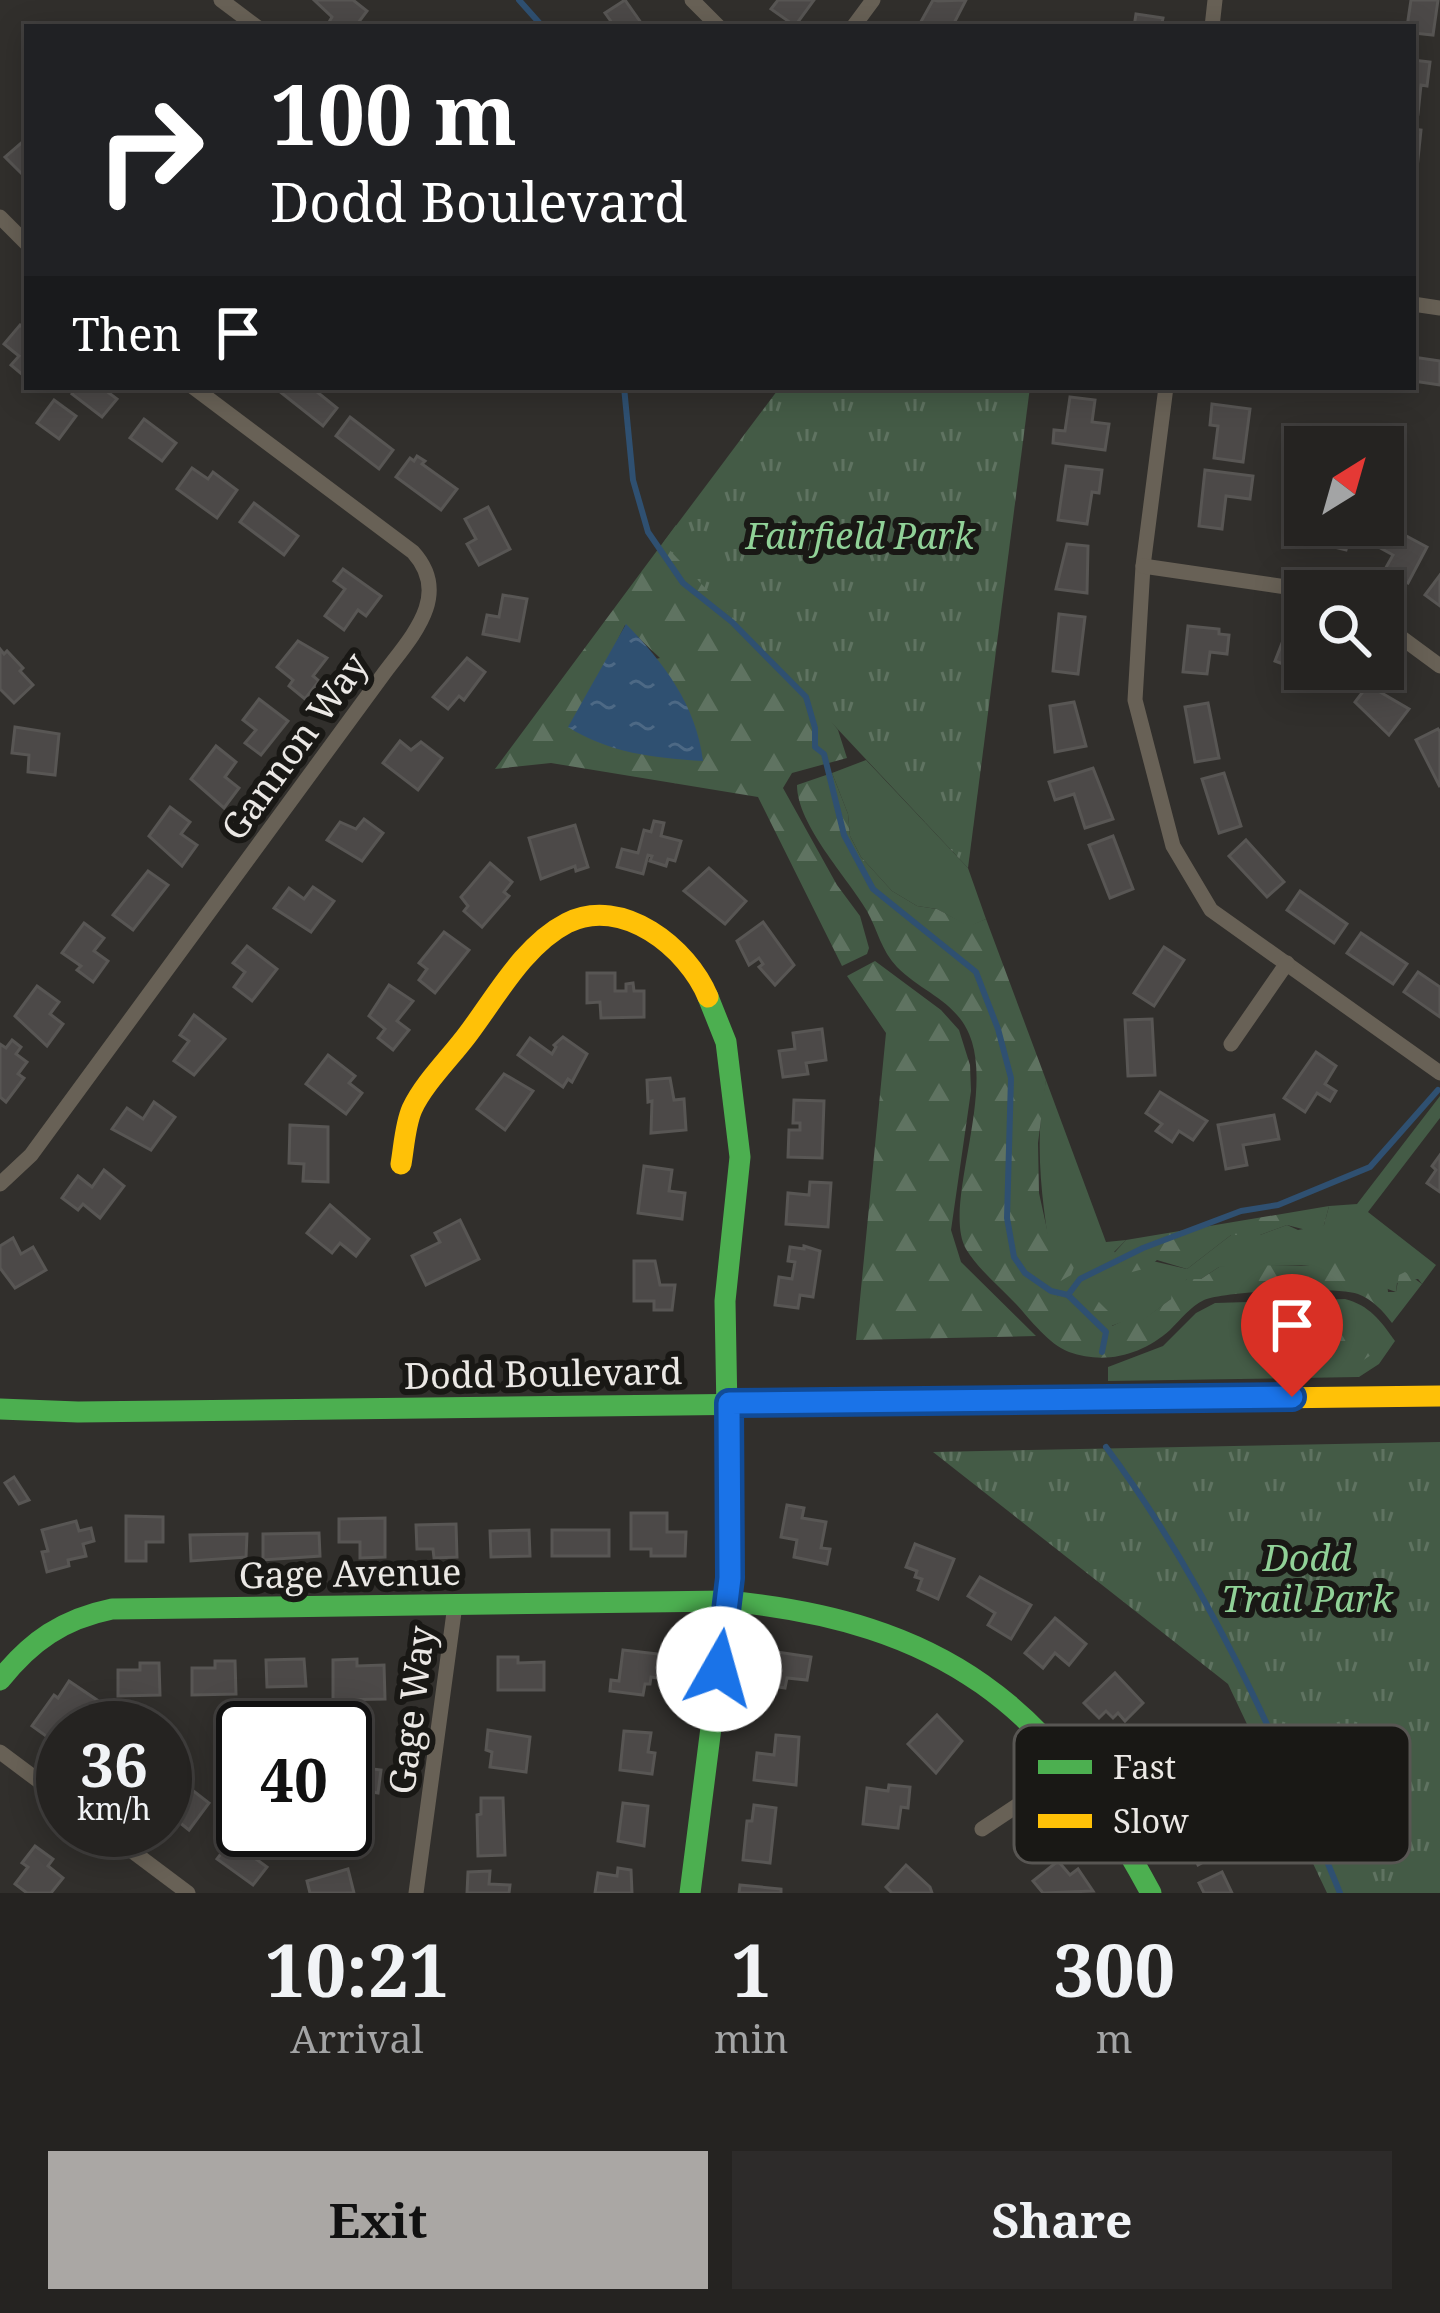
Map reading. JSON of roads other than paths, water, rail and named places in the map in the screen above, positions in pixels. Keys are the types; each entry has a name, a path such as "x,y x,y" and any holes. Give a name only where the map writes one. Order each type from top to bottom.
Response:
{"street":[{"path":"221,0 253,24"},
{"path":"692,0 716,24"},
{"path":"0,217 24,241"},
{"name":"Gannon Way","path":"0,1184 31,1155 424,619 429,605 428,576 413,552 197,390"},
{"path":"1166,390 1143,566 1135,700 1173,846 1211,910 1440,1073"},
{"path":"1143,566 1284,587"},
{"path":"1404,639 1440,666"},
{"path":"400,1164 412,1109 548,935 593,916 641,924 684,957 716,1011 726,1042 740,1157 725,1301 728,1601 691,1893"},
{"path":"1231,1044 1287,963"},
{"name":"Dodd Boulevard","path":"0,1409 78,1412 1440,1396"},
{"name":"Dodd Boulevard","path":"0,1420 78,1412"},
{"name":"Gage Avenue","path":"0,1680 40,1634 87,1613 112,1609 728,1601 815,1610 919,1645 1009,1702 1032,1725"},
{"name":"Gage Way","path":"416,1893 454,1605"},
{"path":"0,1752 36,1779"},
{"path":"982,1829 1014,1808"},
{"path":"140,1857 188,1893"},
{"name":"Gage Avenue","path":"1136,1863 1151,1893"}],"water":[{"path":"626,624 686,703 703,761 632,753 568,727"}],"waterway":[{"path":"519,0 540,24"},
{"path":"624,390 633,480 648,532 683,583 732,622 806,697 815,747 824,754 844,835 873,889 976,972 1011,1078 1007,1218 1014,1257 1025,1273 1051,1291 1068,1295 1106,1332 1102,1352"},
{"path":"1068,1295 1080,1279 1143,1248 1241,1211 1278,1205 1370,1167 1438,1090"},
{"path":"1106,1447 1176,1551 1267,1725"},
{"path":"1327,1863 1340,1893"}],"park label":[{"name":"Fairfield Park","path":"860,535"},
{"name":"Dodd Trail Park","path":"1307,1578"}]}
